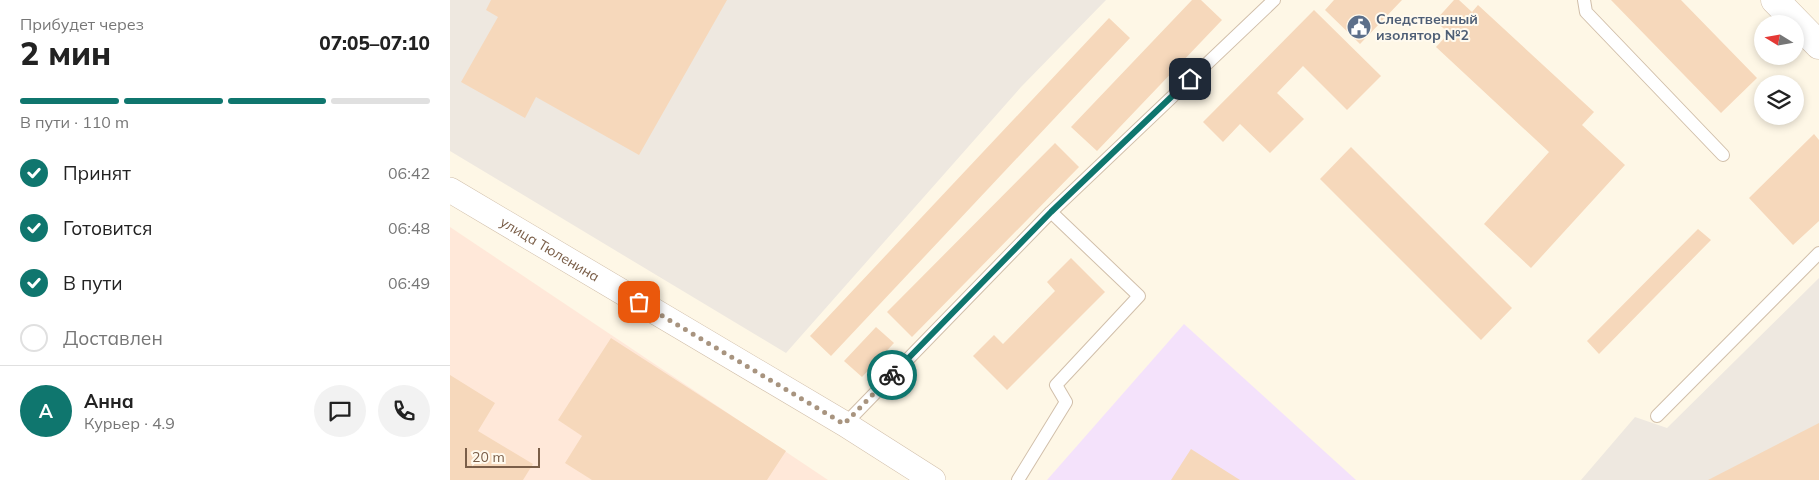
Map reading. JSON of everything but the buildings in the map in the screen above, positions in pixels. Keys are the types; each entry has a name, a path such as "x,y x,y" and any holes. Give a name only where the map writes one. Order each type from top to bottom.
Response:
{"street":[{"path":"1775,0 1819,45"},
{"name":"улица Тюленина","path":"450,190 844,424 933,480"}],"lane":[{"path":"844,424 1051,212 1274,0"},
{"path":"1584,0 1586,12 1722,155"},
{"path":"1018,480 1066,402 1056,386 1139,296 1051,212"},
{"path":"1657,416 1819,253"}],"shaded area":[{"path":"450,0 1106,0 1021,87 786,353 450,151"},
{"path":"450,227 828,480 450,480"},
{"path":"1819,278 1819,480 1581,480 1635,417 1667,428"},
{"path":"1184,324 1356,480 1047,480"}],"way so far":[{"path":"639,302 844,424 892,375"}],"place":[{"name":"Следственный изолятор №2","path":"1359,27"}],"route":[{"path":"892,375 1051,212 1190,79"}]}
